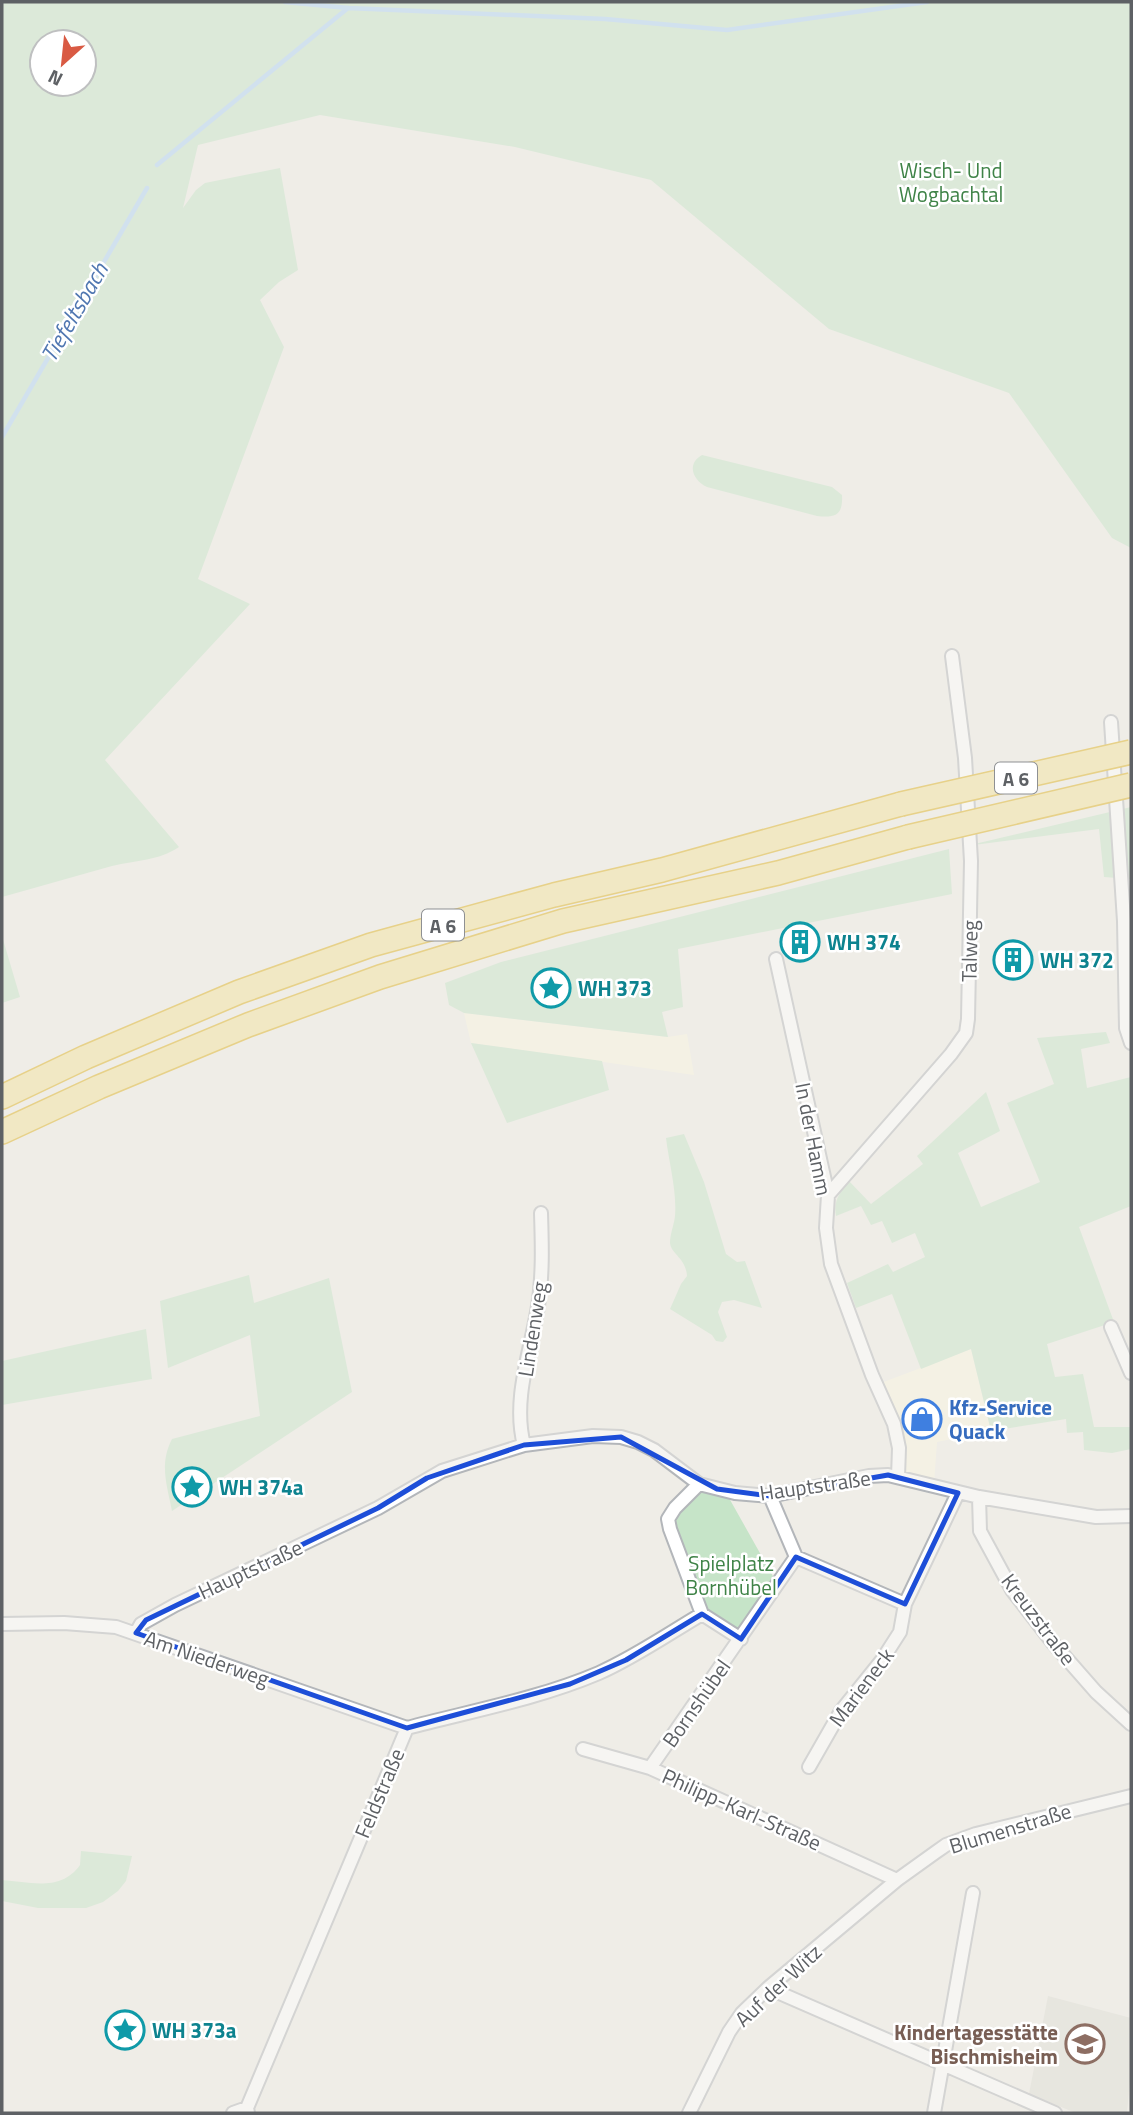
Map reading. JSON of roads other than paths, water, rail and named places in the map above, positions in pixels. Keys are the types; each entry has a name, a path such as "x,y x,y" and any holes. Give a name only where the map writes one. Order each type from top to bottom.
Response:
{"highway":[{"name":"A 6","path":"2,1097 86,1057 239,992 371,945 554,895 662,870 901,804 1131,752"},
{"name":"A 6","path":"2,1132 99,1087 236,1030 380,977 563,921 778,873 908,837 1131,785"}],"street":[{"name":"Talweg","path":"828,1195 951,1054 965,1033 968,1019 971,861 965,758 953,656"},
{"path":"1111,722 1124,921 1126,1028 1131,1043"},
{"name":"In der Hamm","path":"776,958 828,1195 826,1228 831,1264 872,1375 894,1424 899,1448 898,1477"},
{"name":"Lindenweg","path":"524,1445 520,1431 519,1407 540,1293 541,1213"},
{"path":"1111,1327 1131,1373"},
{"name":"Hauptstraße","path":"136,1633 146,1620 378,1508 427,1478 461,1464 524,1445 593,1436 621,1437 654,1450 699,1483 735,1493 771,1496 869,1476 898,1477 958,1493 1096,1517 1131,1516"},
{"path":"699,1483 668,1519 702,1614"},
{"name":"Marieneck","path":"809,1767 841,1711 897,1638 905,1604 958,1493"},
{"path":"771,1496 796,1557 905,1604"},
{"name":"Kreuzstraße","path":"979,1497 980,1531 1012,1590 1096,1692 1131,1724"},
{"name":"Bornshübel","path":"650,1768 796,1557"},
{"name":"Bornshübel","path":"702,1614 741,1639"},
{"name":"Feldstraße","path":"247,2110 407,1728 534,1696 570,1684 626,1660 702,1614"},
{"name":"Am Niederweg","path":"2,1624 73,1623 116,1627 407,1728"},
{"name":"Philipp-Karl-Straße","path":"583,1749 650,1768 897,1880"},
{"name":"Blumenstraße","path":"897,1880 961,1838 1131,1796"},
{"name":"Auf der Witz","path":"690,2113 735,2022 768,1988 897,1880"},
{"path":"934,2113 973,1893"},
{"path":"768,1988 1055,2113"},
{"path":"233,2113 247,2110"}],"waterway":[{"path":"285,2 348,8 605,19 727,30 927,2"},
{"name":"Tiefeltsbach","path":"157,165 348,8"},
{"name":"Tiefeltsbach","path":"2,437 147,188"}],"place":[{"name":"WH 374","path":"800,942"},
{"name":"WH 372","path":"1013,960"},
{"name":"WH 373","path":"551,988"},
{"name":"Kfz-Service Quack","path":"922,1419"},
{"name":"WH 374a","path":"192,1487"},
{"name":"WH 373a","path":"125,2030"},
{"name":"Kindertagesstätte Bischmisheim","path":"1085,2044"}],"park label":[{"name":"Wisch- Und Wogbachtal","path":"951,182"},
{"name":"Spielplatz Bornhübel","path":"731,1575"}]}
